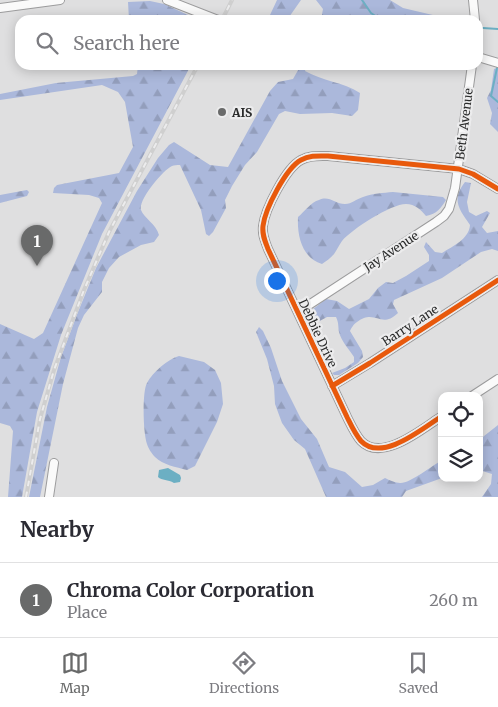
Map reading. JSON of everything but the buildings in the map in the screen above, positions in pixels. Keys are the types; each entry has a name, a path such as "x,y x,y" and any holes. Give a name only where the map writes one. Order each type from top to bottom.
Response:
{"street":[{"path":"5,4 60,0"},
{"path":"166,0 205,15"},
{"path":"473,0 475,15"},
{"path":"483,58 498,63"},
{"name":"Beth Avenue","path":"471,70 458,169 473,174 498,189"},
{"name":"Debbie Drive","path":"438,418 395,445 383,448 373,448 359,438 332,386 268,249 263,233 267,210 285,177 294,165 307,157 320,156 458,169"},
{"name":"Jay Avenue","path":"298,312 444,216 452,201 458,169"},
{"name":"Barry Lane","path":"332,386 370,364 498,280"},
{"path":"478,392 498,379"},
{"path":"48,497 54,463"}],"green space":[{"path":"277,0 301,0 290,15 270,15"},
{"path":"316,0 390,0 403,8 433,15 322,15 323,9"},
{"path":"150,1 164,4 188,15 129,15 128,2"},
{"path":"498,68 498,132 490,124 492,113 487,98 491,90 494,69"},
{"path":"137,70 188,70 102,234 61,335 37,412 22,497 8,497 13,431 10,426 0,423 0,324 34,339 43,333 102,203 99,198 89,195 53,193 54,188 57,185 119,173 133,147 125,102 118,92 102,85 0,100 0,94 56,83 133,76 137,74"},
{"path":"298,70 305,70 318,77 347,86 360,93 358,110 352,116 332,113 300,114 285,111 279,114 257,152 245,165 232,186 225,200 226,208 209,236 206,234 201,210 180,165 172,166 157,179 143,199 141,210 159,235 154,242 141,245 119,257 109,268 102,282 102,292 84,315 78,328 63,384 40,497 29,497 47,407 61,357 96,268 137,191 158,158 174,142 210,165 228,167 270,91 278,82 293,79"},
{"path":"465,182 471,183 467,202 469,212 476,216 487,211 490,213 482,227 487,233 498,231 498,251 492,249 481,252 442,278 394,300 393,304 398,313 392,318 382,320 369,317 357,322 350,331 362,351 363,357 358,363 339,375 334,375 332,373 354,362 354,357 343,342 336,317 327,317 316,323 309,322 308,313 326,299 337,301 349,309 369,299 386,282 393,283 429,261 429,255 424,247 426,242 435,252 442,253 460,242 467,234 470,225 458,204 458,194"},
{"path":"27,190 29,192 27,196 0,203 0,195"},
{"path":"393,192 443,197 446,200 433,214 426,216 415,206 409,204 391,208 363,224 347,236 333,255 322,264 315,261 305,252 300,239 298,217 313,203 329,199 341,204 347,204 370,195"},
{"path":"259,327 263,331 282,381 301,419 317,439 329,467 345,472 362,487 373,485 385,478 404,483 438,463 438,479 406,491 402,497 326,497 305,449 294,440 282,423 275,404 274,386 267,359 256,332"},
{"path":"179,356 204,362 215,370 221,383 223,404 217,422 195,466 187,470 166,464 154,456 147,444 144,422 144,394 147,383 161,367"},
{"path":"498,425 498,497 482,497 491,484 492,474 483,471 483,437"}],"shaded area":[{"path":"168,468 180,475 180,482 174,483 158,477 159,470"}],"waterway":[{"path":"362,0 374,15"},
{"path":"483,28 498,29"},
{"path":"497,68 491,96 498,102"}],"railway":[{"path":"224,15 232,0"},
{"path":"26,497 40,419 54,370 84,290 109,232 195,70"}],"cycle path":[{"path":"438,419 414,435 391,446 370,447 361,441 347,417 268,249 264,238 263,226 268,210 283,180 295,164 304,158 328,156 459,169 473,174 498,189"},
{"path":"332,386 498,280"}],"place":[{"name":"AIS","path":"222,112"},
{"name":"Chroma Color Corporation","path":"37,266"}]}
